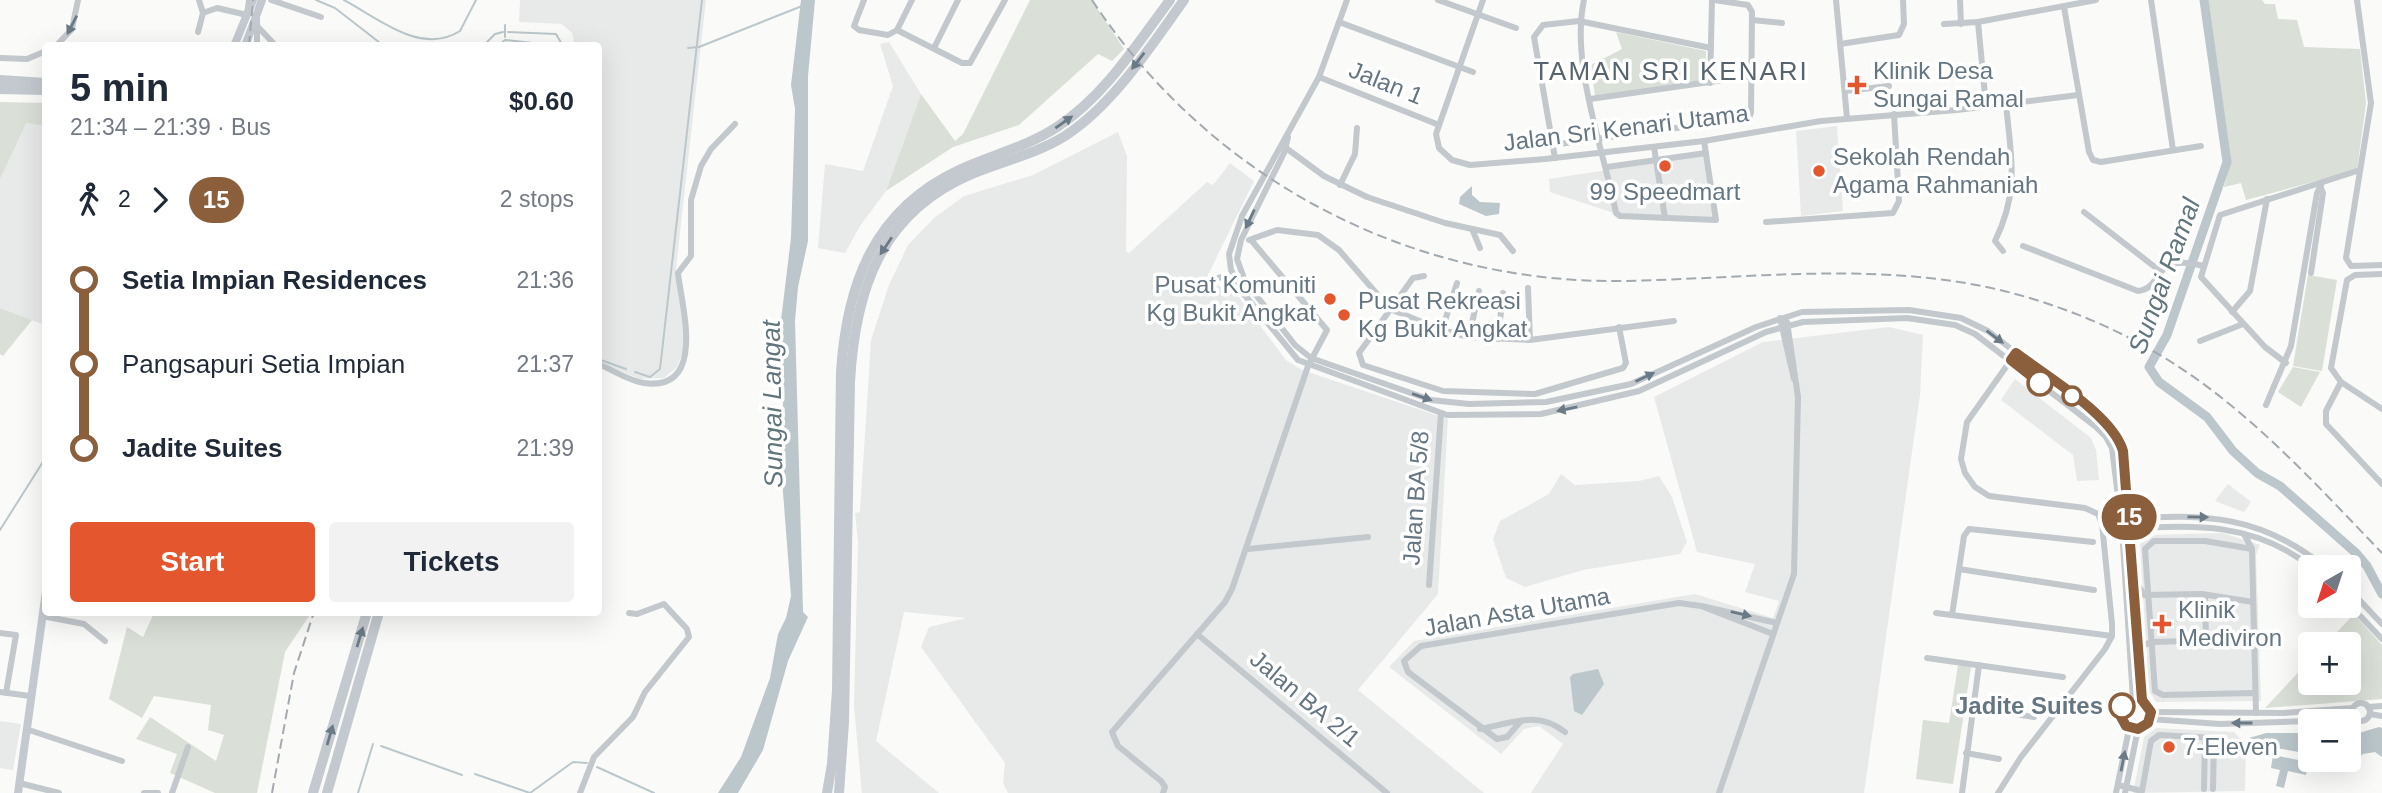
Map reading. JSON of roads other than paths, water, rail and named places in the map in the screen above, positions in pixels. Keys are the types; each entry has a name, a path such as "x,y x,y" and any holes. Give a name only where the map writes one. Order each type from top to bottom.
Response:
{"highway":[{"path":"1150,33 1162,0"},
{"path":"839,793 844,709 851,368 855,330 866,283 889,239 925,203 963,178 1044,148 1066,135 1100,107 1118,87 1170,0"},
{"path":"827,793 832,764 837,690 841,370 846,323 857,277 876,240 920,194 959,170 1055,129 1091,100 1150,33 1184,1"},
{"path":"0,80 42,91"},
{"path":"0,89 42,81"},
{"path":"313,793 366,616"},
{"path":"327,793 378,616"}],"main road":[{"path":"246,42 252,16 251,0"},
{"path":"236,42 262,0"},
{"path":"19,788 42,616"}],"street":[{"path":"60,42 72,29 78,0"},
{"path":"198,32 203,13 199,0"},
{"path":"271,0 321,17"},
{"path":"864,0 854,22 856,29 888,35 896,31 912,0"},
{"path":"934,48 958,0"},
{"path":"896,31 962,63 970,63 1005,0"},
{"path":"1345,0 1319,77 1289,135 1269,166 1256,197 1237,259 1245,281 1295,345 1311,358 1447,404 1546,402 1631,384 1783,317 1802,312 1909,310 1950,316 1980,326 2100,418 2116,434 2123,451 2133,699"},
{"path":"1438,0 1516,28"},
{"path":"1439,125 1483,0"},
{"path":"1584,0 1579,21 1596,140 1599,154 1607,167 1616,213 1620,216 1717,220 1704,141"},
{"path":"1552,145 1746,119 1752,113 1752,20 1748,5 1713,0 1710,83"},
{"path":"1836,0 1847,118"},
{"path":"1840,44 1899,35 1905,24 1903,0"},
{"path":"1960,0 1961,24"},
{"path":"1944,24 1978,22 2096,0"},
{"path":"2151,0 2173,150"},
{"path":"2357,0 2371,103 2347,263 2351,266 2382,265"},
{"path":"2064,6 2078,95 2093,160 2101,162 2201,146"},
{"path":"203,13 217,8 252,16 272,42"},
{"path":"1752,20 1782,23"},
{"path":"1555,158 1535,33 1543,25 1579,21 1711,48"},
{"path":"1339,22 1473,72"},
{"path":"1978,22 1986,106"},
{"path":"257,42 258,27"},
{"path":"0,58 27,59 42,53"},
{"path":"1590,99 1752,76"},
{"name":"Jalan 1","path":"1319,77 1439,125"},
{"path":"1845,91 1889,86"},
{"name":"Jalan Sri Kenari Utama","path":"1439,125 1436,134 1439,148 1461,163 1599,154 1704,141 1847,118 2078,95"},
{"path":"2003,251 1994,243 2007,216 2013,190 2006,104"},
{"path":"1766,222 1893,212 1899,201 1894,114"},
{"path":"602,366 648,383 665,380 680,366 689,340 678,273 691,256 692,193 708,154 735,124"},
{"path":"1340,185 1355,154 1357,128"},
{"path":"1289,135 1276,169 1233,237 1229,254 1231,270 1243,293 1290,352 1308,366 1441,413 1541,414 1639,391 1766,332 1785,327 1821,320 1908,318 1965,329 2011,360 2106,437 2112,448 2126,519"},
{"path":"1654,147 1665,218"},
{"path":"1286,148 1340,185 1393,208 1500,235 1513,251"},
{"path":"1607,167 1706,153"},
{"path":"2286,363 2265,347 2232,312 2201,277 2199,265 2221,214 2321,186 2360,170"},
{"path":"2340,177 2358,182"},
{"path":"2311,273 2323,193 2321,186"},
{"path":"2266,405 2286,363 2317,193 2321,186"},
{"path":"2232,312 2250,291 2267,199"},
{"path":"2084,212 2160,271"},
{"path":"1472,229 1479,248"},
{"path":"1233,237 1251,240 1277,230 1318,235 1339,250 1390,309 1442,330 1469,337 1530,340 1674,321"},
{"path":"1163,793 1165,787 1161,781 1118,746 1112,733 1226,602 1248,549 1308,366 1327,330 1251,240"},
{"path":"2023,246 2138,291 2145,290 2160,271 2172,262 2185,261 2199,265"},
{"path":"2382,274 2355,275 2344,285 2331,362 2333,373 2341,382 2382,409"},
{"path":"1423,276 1413,278 1390,309 1358,358 1363,365 1454,393 1535,394 1623,368 1626,363 1619,327"},
{"path":"1212,279 1221,277 1243,293"},
{"path":"1442,330 1457,283"},
{"path":"1528,288 1530,340"},
{"path":"1469,337 1479,290"},
{"path":"1498,339 1503,293"},
{"path":"1719,793 1794,574 1797,388 1783,317"},
{"path":"2200,341 2243,324"},
{"path":"1785,327 1785,342 1797,388"},
{"path":"1766,332 1776,332 1785,342"},
{"path":"1999,352 2003,362 2000,374"},
{"path":"1998,793 2021,757 2112,636 2104,537 2098,514 2085,508 1989,496 1975,487 1965,473 1961,459 1967,422 2016,353"},
{"path":"2000,374 2011,368 2022,369"},
{"path":"1385,384 1389,374"},
{"path":"2341,382 2326,411 2326,424 2382,484"},
{"name":"Jalan BA 5/8","path":"1429,585 1441,413"},
{"path":"2126,519 2207,517 2244,523 2280,535 2308,555"},
{"path":"2126,529 2192,525 2243,532 2285,548 2298,558"},
{"path":"1952,615 1964,536 1973,527 2093,542"},
{"path":"2126,529 2133,574 2142,700 2150,716"},
{"path":"2243,532 2252,549 2256,713"},
{"path":"1248,549 1367,537"},
{"path":"2252,549 2256,542 2265,539"},
{"path":"2252,549 2205,541 2154,541 2147,545 2155,687 2158,694 2254,693"},
{"path":"1959,569 2094,590"},
{"path":"2133,574 2141,593 2205,595 2253,602"},
{"path":"2205,595 2206,641"},
{"path":"2361,602 2382,624"},
{"name":"Jalan Asta Utama","path":"1480,729 1408,672 1404,662 1414,650 1421,646 1679,603 1777,623"},
{"path":"580,792 594,757 633,718 645,692 689,637 687,629 664,604 637,614 629,613"},
{"name":"Jalan Asta Utama","path":"1701,606 1773,634"},
{"path":"1936,613 2112,636"},
{"path":"42,616 84,624 105,642"},
{"path":"2361,617 2382,639"},
{"path":"0,633 16,635 3,692 30,696"},
{"name":"Jalan BA 2/1","path":"1198,634 1387,793"},
{"path":"2138,646 2153,642 2253,639"},
{"path":"1927,658 2063,677"},
{"path":"1962,793 1971,708 1979,665"},
{"path":"2138,729 2129,729 2123,723 2120,712 2125,703 2133,699 2142,700"},
{"path":"2126,790 2138,729 2150,716 2353,708 2362,703 2382,716"},
{"path":"2361,720 2369,710 2382,706"},
{"path":"1971,708 2034,717"},
{"path":"2220,723 2221,713"},
{"path":"2150,716 2187,722 2298,721"},
{"path":"1480,729 1547,719 1565,732"},
{"path":"1480,729 1497,739 1503,739 1521,721"},
{"path":"2186,737 2187,722"},
{"path":"26,729 122,761"},
{"path":"2129,729 2117,789 2142,791 2154,737 2214,738 2213,789"},
{"path":"2204,789 2205,738"},
{"path":"172,793 188,747"},
{"path":"1966,753 1999,759"},
{"path":"19,788 59,793"},
{"path":"144,793 158,793"}],"waterway":[{"path":"316,0 335,8 379,42"},
{"path":"344,0 400,32 430,39 445,38 460,31 476,0"},
{"path":"635,372 650,377 660,369 702,0"},
{"name":"Sungai Ramal","path":"2204,0 2227,162 2167,335 2149,367 2159,382 2207,417 2233,451 2257,473 2280,486 2356,553 2367,566 2382,594"},
{"path":"688,48 699,47 802,6"},
{"path":"505,25 505,37"},
{"path":"487,42 495,34 503,32"},
{"path":"508,32 556,34 561,42"},
{"path":"503,42 523,42"},
{"path":"602,360 626,369"},
{"path":"0,530 42,463"},
{"path":"358,793 373,744"},
{"path":"381,746 462,775"},
{"path":"475,774 530,793 573,762 587,763"},
{"path":"597,767 654,793"}],"railway":[{"path":"249,42 253,0"},
{"path":"1092,0 1140,64 1195,120 1257,169 1323,210 1394,241 1469,264 1547,277 1627,281 1882,274 1983,286 2033,299 2089,319 2139,343 2184,370 2226,401 2265,435 2382,553"},
{"path":"272,793 294,673 313,616"}],"place":[{"name":"Klinik Desa Sungai Ramal","path":"1857,85"},
{"name":"99 Speedmart","path":"1665,166"},
{"name":"Sekolah Rendah Agama Rahmaniah","path":"1819,171"},
{"name":"Pusat Komuniti Kg Bukit Angkat","path":"1330,299"},
{"name":"Pusat Rekreasi Kg Bukit Angkat","path":"1344,315"},
{"name":"Klinik Mediviron","path":"2162,624"},
{"name":"Jadite Suites","path":"2122,706"},
{"name":"7-Eleven","path":"2169,747"}],"district":[{"name":"TAMAN SRI KENARI","path":"1671,71"}],"water label":[{"name":"Sungai Langat","path":"772,404"}]}
